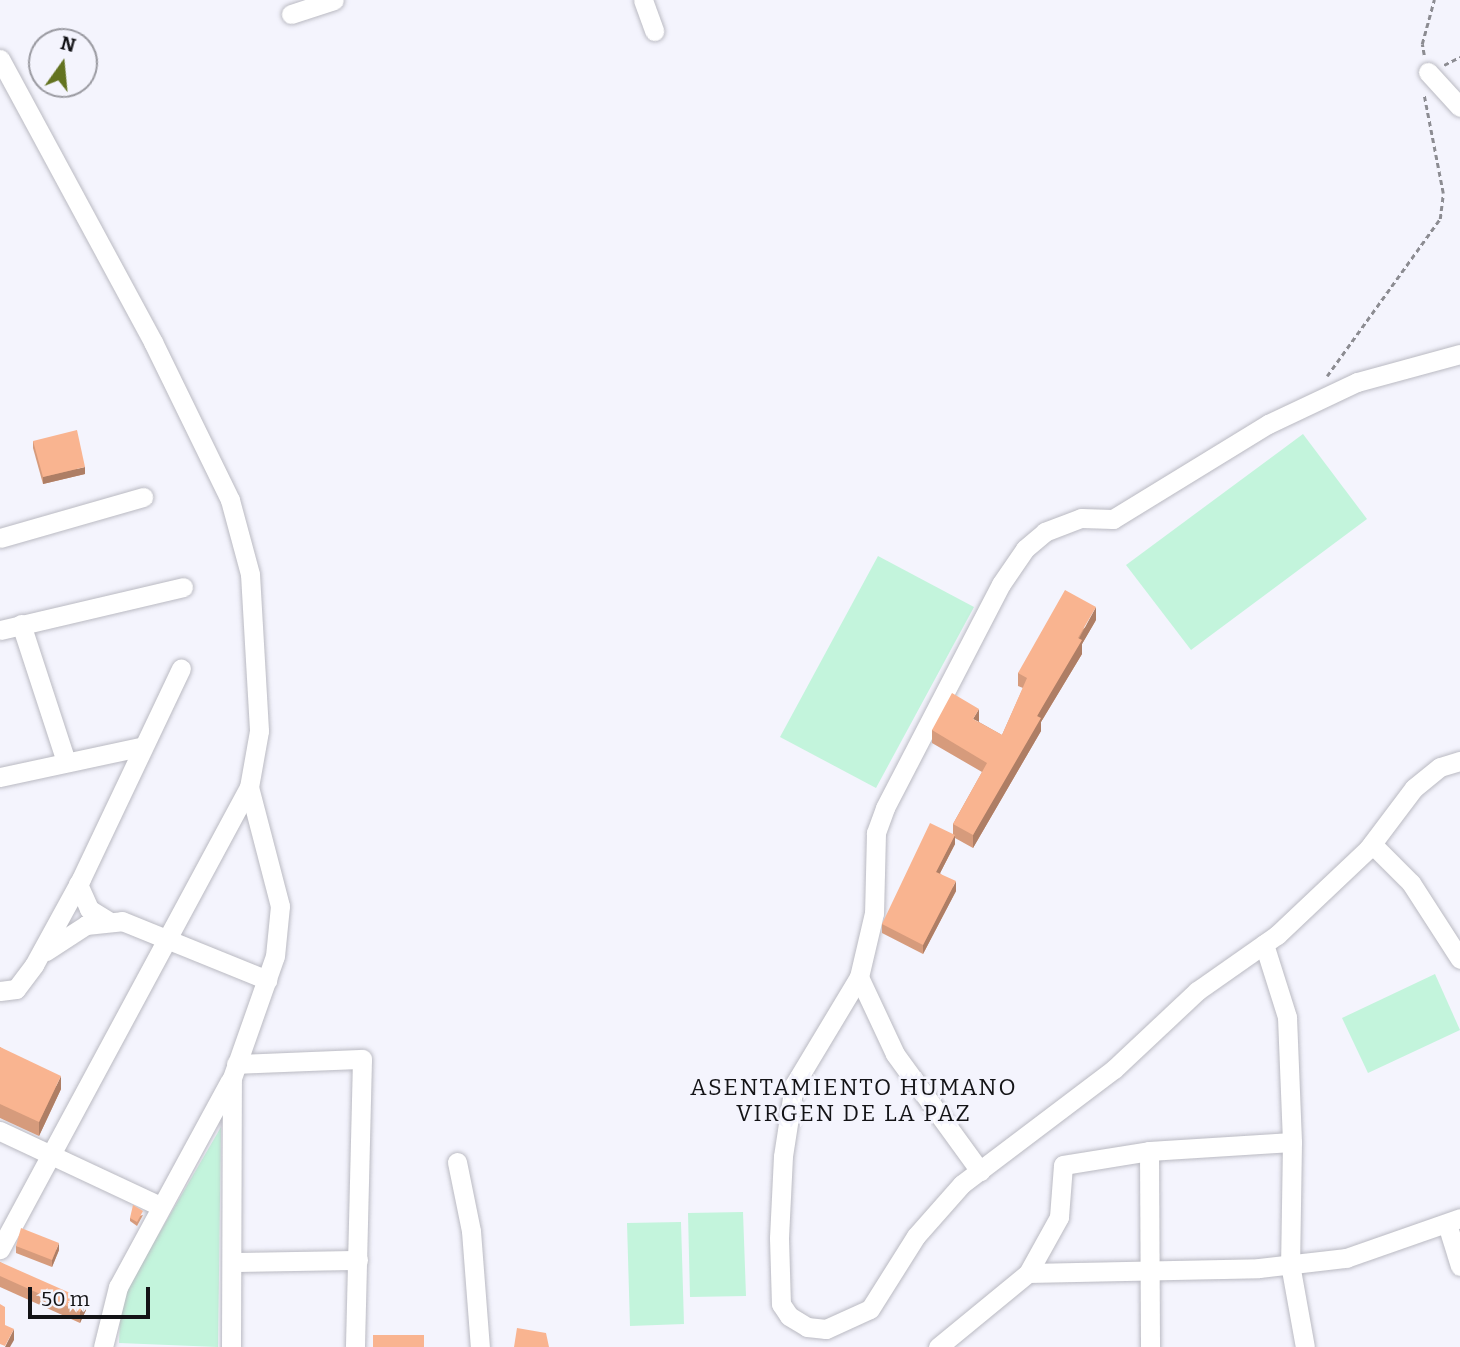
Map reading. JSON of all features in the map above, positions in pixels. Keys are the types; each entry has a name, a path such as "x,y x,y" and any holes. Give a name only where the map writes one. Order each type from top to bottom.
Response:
{"street":[{"path":"291,14 334,0"},
{"path":"643,0 654,31"},
{"path":"0,59 153,342 230,500 253,602 259,731 249,787 0,1249"},
{"path":"1428,72 1460,107"},
{"path":"1460,354 1357,382 1306,404 1160,487 1113,519 1081,518 1045,532 1025,549 1001,584 885,808 876,833 874,913 859,977 794,1085 788,1108 779,1238 781,1304 789,1316 807,1327 826,1329 870,1308 916,1236 962,1184 1114,1069 1197,991 1264,944 1320,897 1372,844 1414,788 1440,767 1460,761"},
{"path":"0,538 144,497"},
{"path":"0,630 183,587"},
{"path":"21,624 66,762"},
{"path":"0,992 16,989 38,957 78,884 140,747 181,668"},
{"path":"0,776 140,747"},
{"path":"103,1347 118,1287 234,1071 275,956 280,906 249,787"},
{"path":"1372,844 1411,883 1460,959"},
{"path":"78,884 89,909 108,921 136,925 267,980"},
{"path":"38,957 63,937 108,921"},
{"path":"1264,944 1287,1017 1292,1142 1290,1264 1305,1347"},
{"path":"859,977 895,1054 980,1171"},
{"path":"234,1071 362,1059 355,1347"},
{"path":"231,1347 234,1071"},
{"path":"0,1131 160,1206"},
{"path":"938,1347 1028,1273 1059,1217 1063,1165 1149,1151 1292,1142"},
{"path":"1149,1151 1150,1347"},
{"path":"457,1162 471,1231 480,1347"},
{"path":"1028,1273 1151,1272 1346,1258 1453,1221 1460,1266"},
{"path":"232,1262 358,1260"}],"path":[{"path":"1306,404 1440,219 1443,193 1424,93 1428,72 1422,44 1434,0"}],"green space":[{"path":"1303,434 1367,519 1191,650 1126,565"},
{"path":"878,556 974,607 876,788 780,737"},
{"path":"1435,974 1460,1030 1368,1073 1342,1018"},
{"path":"221,1127 218,1347 119,1343 121,1299"},
{"path":"743,1212 746,1296 690,1297 688,1213"},
{"path":"681,1222 684,1324 630,1326 627,1223"}],"building":[{"path":"77,430 85,467 43,477 33,441"},
{"path":"1065,590 1096,607 1078,638 1082,640 1037,716 1041,718 973,835 953,824 987,763 932,730 952,693 979,709 973,719 1002,735 1027,678 1018,673"},
{"path":"930,823 955,835 936,872 956,881 923,945 882,924"},
{"path":"0,1047 61,1076 39,1122 0,1104"},
{"path":"133,1205 143,1211 137,1222 130,1218"},
{"path":"21,1228 59,1243 52,1260 16,1246"},
{"path":"0,1262 86,1300 80,1312 0,1276"},
{"path":"0,1304 5,1307 5,1325 14,1329 5,1346 0,1344"},
{"path":"517,1328 546,1333 549,1347 514,1347"},
{"path":"373,1335 424,1335 424,1347 373,1347"}],"district":[{"name":"ASENTAMIENTO HUMANO VIRGEN DE LA PAZ","path":"854,1100"}]}
